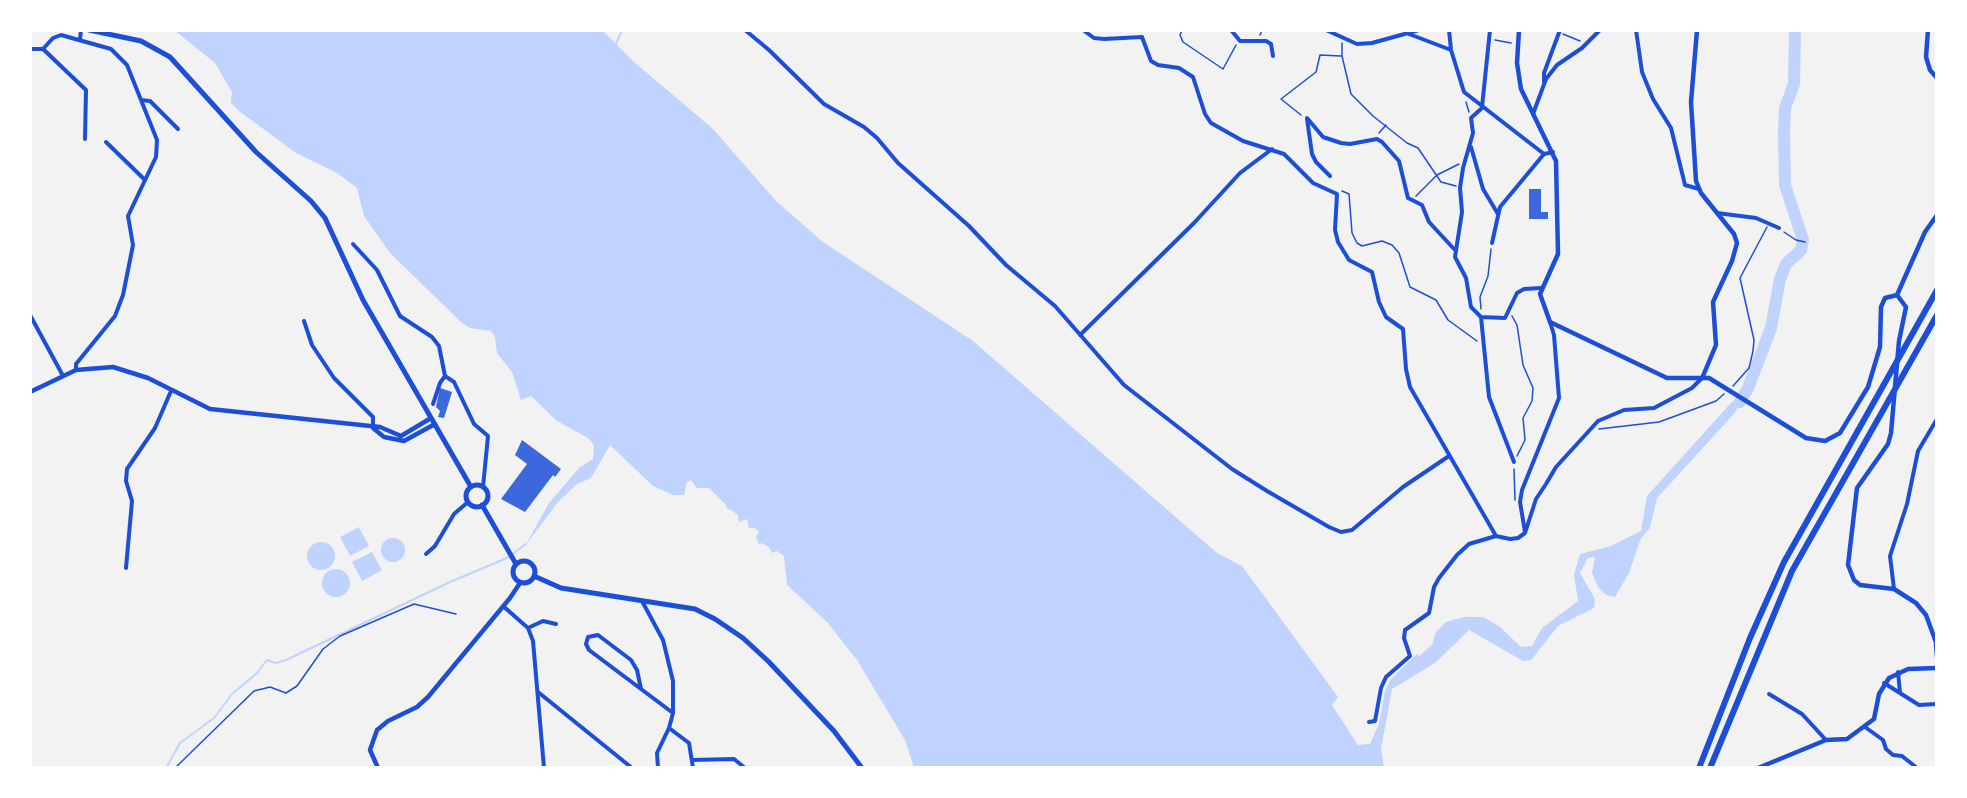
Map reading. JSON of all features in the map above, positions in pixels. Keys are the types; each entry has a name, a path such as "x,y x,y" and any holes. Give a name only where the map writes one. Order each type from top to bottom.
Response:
{"highway":[{"path":"1699,768 1750,638 1784,562 1937,290"},
{"path":"1710,768 1792,571 1937,315"}],"main road":[{"path":"92,31 141,40 170,57 255,152 311,201 336,237 363,300 471,487"},
{"path":"471,487 483,487 488,495 482,505"},
{"path":"471,487 466,495 468,502 475,506 482,505"},
{"path":"482,505 516,564 513,573 520,583 529,582 534,576"},
{"path":"516,564 524,561 531,564 534,576"},
{"path":"534,576 561,588 695,609 743,638 834,731 862,768"}],"street":[{"path":"80,39 81,30"},
{"path":"745,30 769,50 824,104 842,117 864,127 877,138 898,164 969,226 1006,265 1036,288 1124,386 1232,469 1310,517 1341,532 1352,530 1403,487 1449,456"},
{"path":"1083,30 1094,38 1142,37 1151,61 1158,65 1179,69 1193,77 1202,106 1211,123 1244,141 1273,148 1284,154 1314,183 1336,194 1335,230 1338,242 1349,260 1372,272 1379,303 1386,317 1403,329 1406,369 1410,387 1496,536"},
{"path":"1231,30 1238,39 1253,42 1266,41 1271,45 1273,56"},
{"path":"1326,30 1357,44 1372,43 1419,30"},
{"path":"1449,30 1451,50 1464,92 1544,154"},
{"path":"1490,30 1482,108 1471,118 1473,133 1471,146 1464,164 1460,187 1462,212 1455,257 1466,278 1468,301 1481,317 1486,347 1489,396 1514,462"},
{"path":"1519,30 1518,77 1533,115 1556,161 1557,254 1553,269 1541,288 1540,298 1554,335 1559,398 1522,490 1520,502 1525,533"},
{"path":"1544,82 1557,65 1590,41 1600,30"},
{"path":"1636,30 1642,72 1653,99 1671,128 1685,185 1699,189"},
{"path":"1369,722 1375,722 1381,688 1386,677 1410,656 1404,638 1406,630 1429,613 1434,587 1457,555 1469,544 1496,536 1518,538 1525,533 1536,499 1589,430 1613,413 1654,408 1669,402 1692,388 1703,376 1716,345 1713,302 1732,261 1737,243 1734,234 1699,189 1694,164 1691,102 1697,30"},
{"path":"1928,30 1926,57 1937,78"},
{"path":"92,31 93,42"},
{"path":"1533,115 1544,82 1544,73 1560,31"},
{"path":"1409,33 1451,50"},
{"path":"43,49 53,38 61,35 93,42 111,49 127,65 157,140 156,157 128,216 133,245 123,295 115,316 76,364 76,370"},
{"path":"30,49 43,49 86,90 85,139"},
{"path":"141,100 150,101 178,129"},
{"path":"1307,118 1323,137 1341,143 1350,144 1373,139 1382,142 1399,162 1403,188 1410,200 1422,205 1429,222 1455,249"},
{"path":"1307,118 1316,162 1330,176"},
{"path":"105,142 145,180"},
{"path":"1471,146 1483,189 1498,214"},
{"path":"1080,335 1240,173 1273,148"},
{"path":"1492,243 1500,207 1544,154 1553,152"},
{"path":"1717,213 1735,213 1779,228"},
{"path":"1898,295 1925,232 1937,215"},
{"path":"353,244 377,270 400,316 432,337 439,346 445,376 454,382 474,424 488,436 483,487"},
{"path":"1481,317 1501,320 1509,313 1520,290 1541,288"},
{"path":"1550,322 1667,378 1703,376 1806,438 1819,442 1835,437 1844,428 1871,380 1880,348 1882,302 1889,295 1898,295 1905,302 1906,307 1900,337 1891,433 1888,444 1857,488 1848,565 1854,580 1860,585 1894,589 1921,608 1937,645 1937,657"},
{"path":"30,315 62,374"},
{"path":"304,321 312,345 334,378 373,417 373,428"},
{"path":"30,392 62,374 76,370 112,368 134,372 210,409 380,427 400,435 431,418"},
{"path":"433,404 440,383 445,376"},
{"path":"126,568 132,501 126,481 127,469 155,428 171,391"},
{"path":"1894,589 1890,556 1907,504 1917,451 1937,419"},
{"path":"373,428 384,437 404,441 435,424"},
{"path":"426,554 435,546 454,514 468,502"},
{"path":"378,768 370,750 376,730 388,721 417,707 428,697 520,583"},
{"path":"641,601 663,640 674,681 673,712 669,728 657,753 658,768"},
{"path":"503,606 528,628 532,641 544,768"},
{"path":"528,628 543,621 556,624"},
{"path":"641,689 637,670 631,660 598,635 588,637 586,644 589,650 641,689 673,712"},
{"path":"1758,768 1826,740 1847,739 1874,719 1879,694 1884,683 1898,672 1937,668"},
{"path":"1898,672 1900,694"},
{"path":"1884,683 1919,705 1937,704"},
{"path":"538,692 632,768"},
{"path":"1769,694 1802,714 1826,740"},
{"path":"1865,727 1883,740 1886,749 1893,755 1902,756 1917,768"},
{"path":"669,728 689,743 693,768"},
{"path":"692,760 734,759 745,768"}],"path":[{"path":"1182,30 1180,35 1183,42 1223,69 1238,39"},
{"path":"1560,31 1574,40 1590,41"},
{"path":"1343,37 1342,56 1351,94 1373,117 1407,143 1418,148 1435,176 1446,185 1460,187"},
{"path":"1489,38 1517,45"},
{"path":"1307,118 1281,99 1316,72 1320,55 1342,56"},
{"path":"1464,92 1471,118"},
{"path":"1373,139 1386,125"},
{"path":"1410,200 1435,176 1455,164 1464,164"},
{"path":"1336,194 1347,191 1349,194 1352,233 1357,243 1362,246 1382,241 1392,245 1399,253 1410,286 1436,300 1448,320 1486,347"},
{"path":"1732,386 1749,368 1754,340 1740,278 1768,224"},
{"path":"1779,228 1805,242"},
{"path":"1481,317 1480,297 1488,276 1492,243"},
{"path":"1509,313 1517,325 1523,364 1533,388 1532,401 1522,418 1525,440 1514,462 1515,501"},
{"path":"1589,430 1659,422 1716,401 1724,394"},
{"path":"175,768 248,694 266,687 286,693 297,686 323,649 340,636 414,604 456,614"}],"water":[{"path":"174,30 602,30 633,61 713,129 776,201 823,242 973,341 1217,553 1242,566 1338,697 1332,705 1358,745 1370,744 1379,724 1385,691 1391,679 1417,654 1419,656 1432,645 1436,632 1446,622 1465,617 1483,617 1499,626 1521,647 1532,646 1542,628 1578,601 1574,575 1580,554 1611,546 1641,531 1647,496 1730,404 1748,388 1749,391 1733,415 1657,498 1650,528 1641,538 1629,573 1615,597 1606,595 1598,587 1592,573 1595,557 1588,558 1580,573 1595,599 1594,608 1558,626 1531,660 1523,661 1469,630 1435,663 1392,689 1381,749 1384,768 914,768 905,740 857,660 827,622 787,585 784,556 777,551 772,553 769,547 762,543 759,545 756,537 759,532 755,528 749,528 747,519 739,522 738,515 728,510 709,488 697,488 691,480 687,482 684,495 673,495 653,486 610,445 591,478 577,484 558,502 525,546 549,503 580,467 593,459 594,445 588,438 557,421 531,396 521,400 512,372 497,353 495,337 491,331 470,328 461,322 390,253 364,216 357,188 337,173 296,153 239,111 231,103 232,92 215,63"},
{"path":"359,527 369,546 350,556 340,537"},
{"path":"393,538 398,539 404,545 404,555 398,561 393,562 388,561 382,555 381,550 382,545 388,539"},
{"path":"321,542 331,546 335,556 331,566 321,570 311,566 307,556 311,546"},
{"path":"372,552 382,570 362,581 352,562"},
{"path":"336,569 346,573 350,583 346,593 336,597 326,593 322,583 326,573"}],"building":[{"path":"1529,189 1541,189 1541,212 1548,212 1548,219 1529,219"},
{"path":"440,388 452,392 444,418 438,417 440,411 436,407"},
{"path":"522,440 561,469 555,477 553,475 525,512 501,499 527,464 515,455"}],"waterway":[{"path":"615,46 622,30"},
{"path":"1740,402 1748,388 1771,328 1780,279 1786,264 1801,250 1803,240 1785,185 1785,108 1794,84 1795,30"},
{"path":"166,768 180,743 214,718 232,694 257,673 267,660 276,663 286,660 450,582 507,558 526,544"}]}
